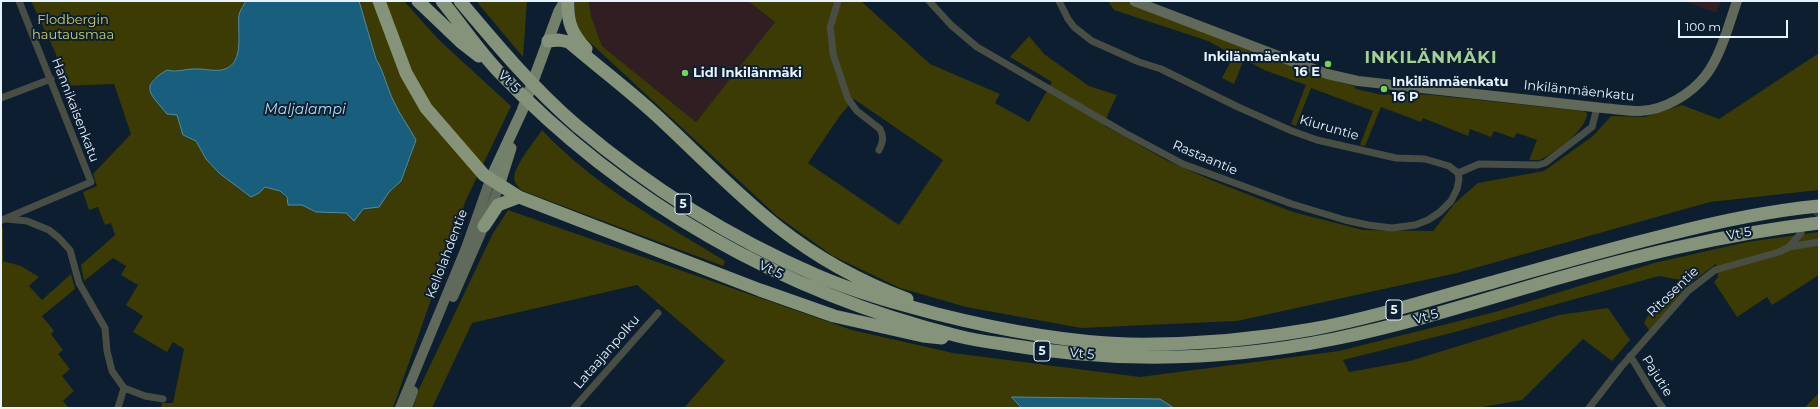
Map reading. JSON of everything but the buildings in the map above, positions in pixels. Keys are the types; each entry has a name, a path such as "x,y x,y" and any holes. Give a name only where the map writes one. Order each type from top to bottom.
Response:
{"highway":[{"path":"379,1 406,73 426,108 479,170 495,183 519,197 760,290 834,316 938,338 960,337"},
{"path":"418,1 461,42 495,68"},
{"name":"Vt 5","path":"442,1 495,68 558,127 626,184 665,211 711,238 753,261 811,288 864,309 960,337 1045,351 1092,356 1125,357 1244,353 1328,340 1388,328 1626,260 1714,238 1779,227 1819,223"},
{"name":"Vt 5","path":"460,1 510,61 576,125 624,163 694,212 759,248 817,276 887,301 990,327 1125,344 1196,343 1267,336 1314,329 1374,315 1606,250 1701,226 1781,209 1819,206"},
{"path":"568,1 570,24 577,39 649,105 656,114"},
{"path":"546,45 559,40 569,42 656,114 750,203 778,227 815,252 887,292 961,320"},
{"path":"484,226 498,205 519,197"}],"main road":[{"name":"Kellolahdentie","path":"495,183 559,6 565,1"}],"street":[{"name":"Hannikaisenkatu","path":"1,220 91,182 51,78 19,1"},
{"path":"838,1 830,28 833,54 848,99 857,111 882,132 884,138 879,150"},
{"name":"Rastaantie","path":"929,1 951,25 977,47 1112,125 1183,164 1292,204 1345,220 1392,228 1401,228 1428,220 1440,212 1451,201 1457,189 1459,179 1458,173"},
{"name":"Kiuruntie","path":"1059,1 1074,27 1092,41 1139,62 1161,69 1238,107 1292,131 1317,140 1396,158 1425,159 1448,166 1458,173"},
{"name":"Inkilänmäenkatu","path":"1134,1 1289,60 1341,77 1361,81 1597,108 1641,111 1670,103 1684,95 1706,74 1723,40 1737,1"},
{"path":"1,98 51,78"},
{"path":"1458,173 1479,164 1538,165 1545,163 1592,126 1597,108"},
{"name":"Kellolahdentie","path":"407,408 442,321 484,226 495,183"},
{"name":"Kellolahdentie","path":"400,408 466,248 495,183"},
{"path":"1,220 18,219 36,224 49,230 65,244 73,258 79,283 105,328 107,351 112,371 124,388 145,396 162,399"},
{"name":"Ritosentie","path":"1589,408 1630,356 1688,291 1710,273 1725,266 1779,252 1789,247 1801,233"},
{"path":"1789,247 1819,242"},
{"name":"Lataajanpolku","path":"574,408 658,313"},
{"name":"Pajutie","path":"1630,356 1642,372 1652,393 1664,408"},
{"path":"118,408 124,388"}],"shaded area":[{"path":"589,1 748,1 775,22 696,122 602,46 591,16"},
{"path":"1684,1 1721,1 1716,13"}],"green space":[{"name":"Flodbergin hautausmaa","path":"31,1 246,1 239,15 238,53 231,65 225,69 219,70 167,70 153,79 150,84 177,115 183,135 196,141 206,159 219,173 259,193 265,187 280,192 286,197 289,205 302,205 316,212 346,213 379,206 389,192 401,181 413,150 376,59 359,1 404,1 439,40 511,106 466,200 393,408 161,408 162,403 173,403 184,349 173,342 167,352 133,332 143,316 126,305 138,285 121,275 126,266 113,258 84,281 81,265 115,235 111,223 105,225 98,207 89,210 83,192 97,186 93,174 131,134 114,84 63,86 56,54"},
{"path":"476,1 527,1 523,57"},
{"path":"575,1 589,1 591,16 602,46 696,122 775,22 748,1 861,1 930,64 1000,94 995,103 1029,122 1052,82 1010,57 1029,36 1044,54 1089,86 1117,95 1108,114 1105,126 1166,160 1211,180 1293,212 1363,230 1433,231 1455,203 1478,183 1544,171 1593,136 1611,116 1645,117 1682,105 1719,119 1819,53 1819,190 1710,202 1457,273 1237,321 1081,328 966,307 900,288 833,256 777,216 582,35 576,23","holes":["854,99 943,160 899,225 808,163 839,117"]},
{"path":"1108,1 1124,1 1270,56 1319,77 1354,86 1356,89 1383,95 1399,93 1432,95 1583,111 1587,113 1586,119 1577,133 1555,151 1540,160 1529,160 1537,140 1517,133 1514,138 1494,131 1491,137 1470,129 1468,136 1423,118 1421,122 1381,107 1365,146 1360,145 1373,111 1311,88 1296,126 1291,124 1306,85 1264,70 1244,59 1234,84 1222,78 1234,55 1208,41 1114,10"},
{"path":"542,130 562,150 606,186 629,202 725,261 723,266 523,191 515,182 515,172 521,160"},
{"path":"508,210 852,330 953,353 1140,377 1339,351 1495,312 1654,263 1747,242 1819,232 1819,275 1772,305 1767,297 1737,317 1714,282 1718,277 1716,264 1693,281 1649,330 1644,323 1651,309 1681,280 1659,276 1455,332 1343,360 1349,372 1410,361 1559,315 1608,308 1630,340 1612,361 1583,339 1522,400 1477,408 1174,408 1159,399 1013,397 1022,408 684,408 725,361 637,285 472,323 432,408 413,408 418,391 492,235"},
{"path":"3,227 3,261 21,266 39,277 29,286 42,300 71,274 75,289 42,316 54,331 51,334 63,350 58,354 70,369 62,376 74,391 63,401 69,408 1,408 1,228"},
{"path":"1819,393 1819,408 1804,408"}],"water":[{"name":"Maljalampi","path":"246,1 359,1 376,59 396,107 416,140 401,181 389,192 379,207 363,209 354,221 346,213 316,212 302,205 288,205 287,197 280,191 265,187 259,193 251,197 219,173 206,159 196,141 183,135 177,115 167,114 152,96 150,86 158,76 167,70 219,70 225,69 231,65 238,53 239,15"},
{"path":"1012,397 1160,399 1174,408 1022,408"}],"tunnel":[{"path":"1809,224 1819,212"}],"place":[{"name":"Inkilänmäenkatu 16 E","path":"1328,64"},
{"name":"Lidl Inkilänmäki","path":"685,73"},
{"name":"Inkilänmäenkatu 16 P","path":"1384,89"}],"district":[{"name":"INKILÄNMÄKI","path":"1431,58"}]}
